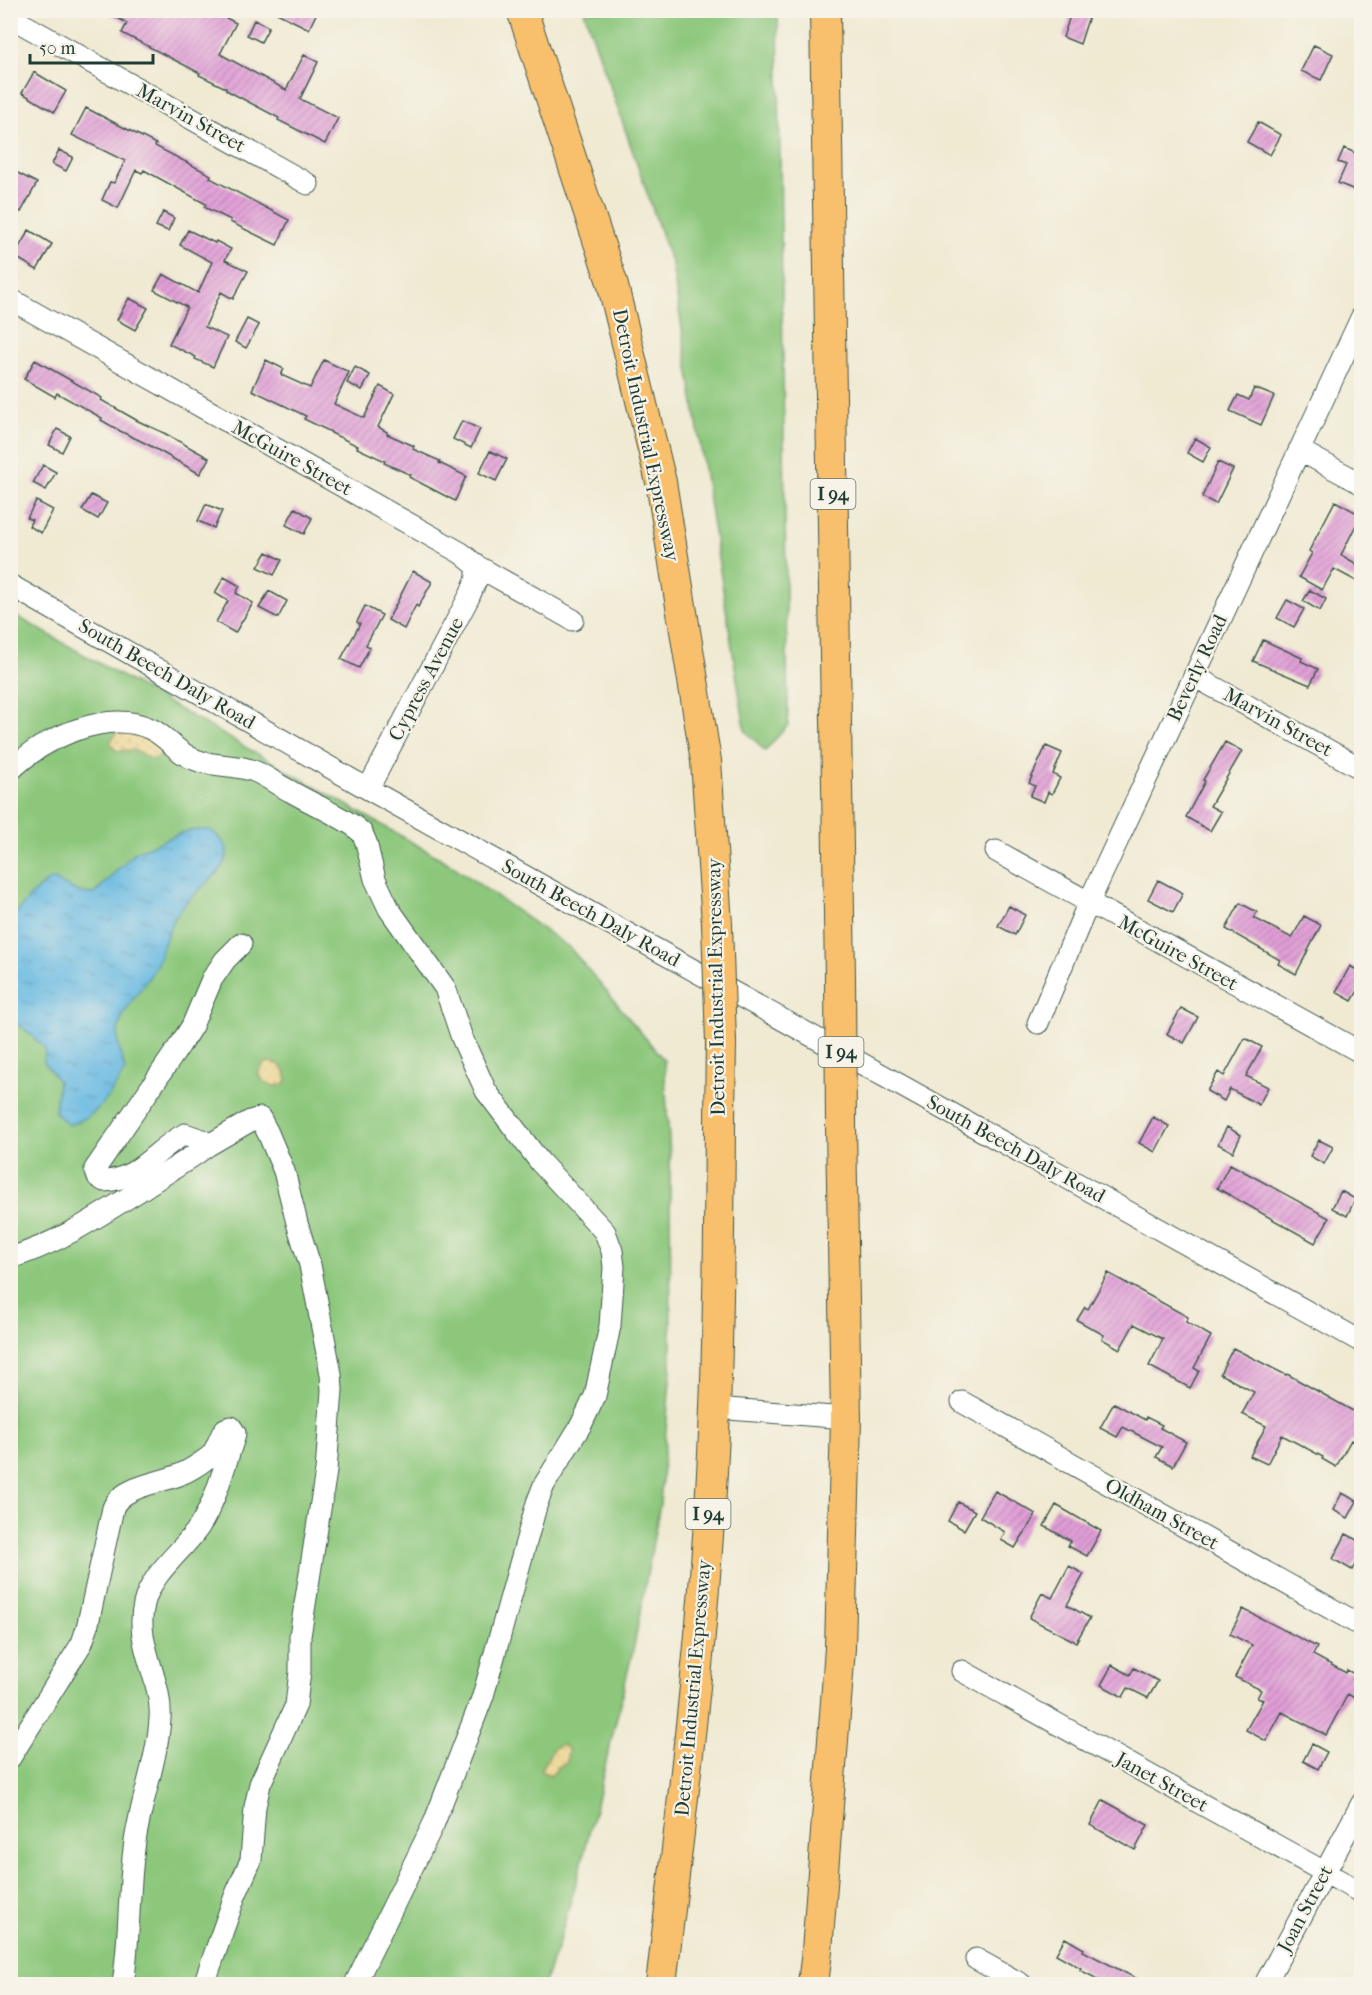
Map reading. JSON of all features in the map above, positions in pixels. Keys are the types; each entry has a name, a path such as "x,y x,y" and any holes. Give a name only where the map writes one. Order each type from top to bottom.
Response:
{"highway":[{"name":"Detroit Industrial Expressway","path":"522,10 612,282 661,482 706,760 717,924 721,1042 716,1408 702,1605 684,1794 661,1984"},
{"name":"I 94","path":"813,1984 818,1951 840,1647 846,1418 825,10"}],"street":[{"name":"Marvin Street","path":"13,18 308,184"},
{"name":"McGuire Street","path":"10,299 461,553 477,566 573,620"},
{"name":"Beverly Road","path":"1038,1023 1088,903 1362,315"},
{"path":"1299,450 1362,484"},
{"name":"Cypress Avenue","path":"368,789 470,597 477,578 477,566"},
{"name":"South Beech Daly Road","path":"10,585 368,789 1362,1342"},
{"name":"Marvin Street","path":"1194,676 1362,769"},
{"path":"10,771 28,754 66,735 87,727 111,722 132,723 162,735 186,757 199,762 254,771 354,826 362,833 366,842 375,879 389,909 445,988 462,1038 486,1091 540,1162 605,1232 612,1251 614,1268 610,1326 595,1396 586,1417 544,1485 483,1696 434,1823 355,1984"},
{"name":"McGuire Street","path":"996,851 1362,1053"},
{"path":"207,1146 202,1140 185,1134 170,1141 135,1173 123,1178 104,1181 98,1177 95,1169 192,1026 212,979 225,960 241,944"},
{"path":"10,1257 38,1249 61,1238 119,1204 207,1146 250,1121 260,1118 284,1171 310,1265 332,1390 326,1472 300,1636 298,1693 296,1705 260,1784 255,1807 251,1860 235,1896 204,1984"},
{"name":"Oldham Street","path":"962,1402 1362,1626"},
{"path":"716,1408 846,1418"},
{"path":"10,1758 82,1643 90,1618 113,1508 118,1498 131,1491 183,1473 204,1460 216,1448 225,1429 231,1427 235,1433 234,1438 203,1520 159,1574 144,1602 142,1620 144,1640 157,1690 160,1717 134,1848 123,1984"},
{"name":"Janet Street","path":"962,1671 1362,1893"},
{"name":"Joan Street","path":"1265,1984 1362,1803"},
{"path":"976,1959 1022,1984"}],"green space":[{"path":"584,11 778,11 788,725 765,751 745,730 672,265"},
{"path":"11,613 450,864 570,948 664,1060 670,1157 671,1368 660,1504 634,1646 581,1866 544,1984 11,1984"}],"sand":[{"path":"119,730 142,733 162,750 161,755 153,760 133,750 116,751 110,742"},
{"path":"276,1063 284,1069 287,1080 284,1085 273,1086 264,1082 258,1073 264,1064"},
{"path":"561,1744 568,1749 567,1762 558,1767 551,1776 541,1771 554,1748"}],"water":[{"path":"211,830 220,838 227,852 225,862 221,869 187,901 178,913 153,971 121,1020 118,1043 125,1070 120,1079 95,1111 78,1122 68,1125 55,1112 58,1081 44,1062 45,1048 16,1023 11,1024 11,919 35,892 52,879 81,893 94,894 134,853 181,833"}],"building":[{"path":"103,10 211,10 236,23 220,54 286,90 304,55 318,62 300,99 338,118 325,144 278,120 279,118 199,75 200,73 122,33 127,23"},
{"path":"271,10 318,10 309,29"},
{"path":"1072,10 1091,10 1080,44 1063,37"},
{"path":"254,20 269,27 261,42 247,35"},
{"path":"1314,45 1333,54 1321,80 1301,71"},
{"path":"34,72 66,91 54,112 22,93"},
{"path":"86,108 156,144 155,146 211,175 210,178 289,220 277,245 230,222 231,220 204,207 206,204 144,170 142,173 136,170 118,208 102,200 110,182 114,183 125,161 72,135"},
{"path":"1258,122 1281,135 1270,155 1247,142"},
{"path":"1344,148 1362,156 1362,193 1338,183 1346,165 1338,162"},
{"path":"59,150 73,157 66,171 52,164"},
{"path":"10,169 37,183 21,212 10,206"},
{"path":"163,212 174,218 168,231 156,226"},
{"path":"29,230 52,244 37,270 14,256"},
{"path":"188,230 231,249 225,260 248,271 233,299 221,292 205,327 227,337 213,367 169,344 187,307 154,290 163,274 198,293 212,262 180,245"},
{"path":"129,298 148,308 135,330 117,320"},
{"path":"247,319 259,325 246,348 235,342"},
{"path":"35,360 138,421 209,458 200,474 120,431 101,420 102,418 57,393 55,397 24,379"},
{"path":"266,360 284,369 281,375 310,388 324,360 349,372 334,404 364,418 380,386 394,394 378,427 387,434 414,446 413,449 466,476 455,501 409,477 411,475 357,448 358,446 304,419 306,416 252,390"},
{"path":"355,367 370,375 362,390 347,383"},
{"path":"1254,388 1274,396 1261,425 1230,411 1238,395 1249,400"},
{"path":"462,421 480,429 471,448 453,439"},
{"path":"57,429 70,436 62,452 49,445"},
{"path":"1195,438 1211,447 1203,462 1187,453"},
{"path":"490,451 507,459 496,481 479,473"},
{"path":"1218,462 1233,469 1216,504 1202,497"},
{"path":"43,465 56,472 46,490 33,483"},
{"path":"91,495 107,503 98,519 82,510"},
{"path":"36,501 53,510 41,533 29,526 32,520 27,518"},
{"path":"1335,501 1361,515 1341,555 1362,567 1362,575 1358,582 1334,569 1322,590 1299,577 1312,553 1309,551"},
{"path":"206,504 222,511 214,528 198,521"},
{"path":"295,508 312,518 304,534 286,525"},
{"path":"267,552 282,560 274,575 258,567"},
{"path":"413,571 432,582 418,607 416,605 404,629 388,620"},
{"path":"224,577 240,586 236,593 253,603 235,633 216,622 228,601 215,593"},
{"path":"1310,590 1326,599 1320,611 1303,601"},
{"path":"269,591 287,601 278,618 259,608"},
{"path":"1287,600 1304,609 1294,627 1277,618"},
{"path":"365,606 382,615 366,645 370,647 359,668 341,659 360,624 357,622"},
{"path":"1263,640 1302,658 1301,661 1318,669 1310,685 1253,661"},
{"path":"1225,742 1242,751 1210,806 1221,812 1210,831 1186,817 1205,781 1203,780"},
{"path":"1046,746 1062,753 1053,774 1060,778 1052,794 1048,792 1044,802 1030,796 1035,786 1029,783"},
{"path":"1158,880 1183,893 1173,912 1148,899"},
{"path":"1240,903 1257,912 1254,918 1292,938 1304,916 1321,925 1296,974 1278,964 1280,960 1226,929"},
{"path":"1009,906 1025,915 1015,935 998,926"},
{"path":"1350,966 1362,973 1362,984 1352,1001 1336,992"},
{"path":"1181,1008 1198,1017 1184,1043 1167,1034"},
{"path":"1245,1038 1262,1047 1246,1076 1268,1087 1259,1105 1230,1089 1224,1101 1207,1091 1218,1072 1224,1076"},
{"path":"1153,1117 1169,1126 1155,1152 1139,1143"},
{"path":"1227,1127 1241,1135 1233,1152 1218,1144"},
{"path":"1319,1140 1333,1147 1324,1164 1310,1156"},
{"path":"1230,1164 1329,1218 1315,1243 1217,1188"},
{"path":"1341,1191 1355,1199 1347,1216 1332,1208"},
{"path":"1108,1273 1188,1317 1186,1322 1211,1336 1194,1368 1199,1371 1190,1388 1149,1366 1163,1339 1134,1324 1120,1349 1102,1339 1104,1335 1077,1320 1085,1307 1088,1309"},
{"path":"1233,1348 1287,1374 1362,1416 1362,1446 1351,1440 1336,1467 1322,1459 1323,1457 1282,1435 1267,1464 1250,1456 1266,1426 1242,1414 1254,1392 1220,1374"},
{"path":"1114,1403 1145,1420 1146,1417 1162,1425 1160,1428 1186,1442 1173,1466 1156,1457 1162,1447 1123,1427 1117,1437 1100,1428"},
{"path":"995,1491 1036,1514 1015,1548 1001,1540 1005,1532 980,1517"},
{"path":"1342,1493 1357,1501 1348,1518 1333,1510"},
{"path":"958,1502 975,1511 964,1530 948,1521"},
{"path":"1056,1505 1101,1531 1087,1556 1068,1546 1071,1541 1044,1526"},
{"path":"1346,1534 1362,1542 1362,1552 1352,1570 1333,1559"},
{"path":"1069,1566 1084,1574 1067,1605 1090,1618 1076,1642 1029,1618 1042,1593 1052,1598"},
{"path":"1243,1609 1317,1647 1313,1655 1346,1673 1347,1670 1362,1678 1362,1689 1356,1699 1348,1694 1326,1735 1282,1712 1266,1741 1246,1730 1263,1700 1257,1698 1261,1690 1235,1677 1252,1645 1230,1634"},
{"path":"1112,1665 1130,1675 1134,1668 1158,1681 1148,1698 1128,1688 1123,1697 1101,1685"},
{"path":"1312,1744 1327,1752 1318,1769 1303,1761"},
{"path":"1103,1800 1148,1825 1135,1850 1090,1825"},
{"path":"1065,1938 1084,1949 1083,1951 1147,1984 1107,1984 1080,1970 1081,1968 1056,1954"}]}
